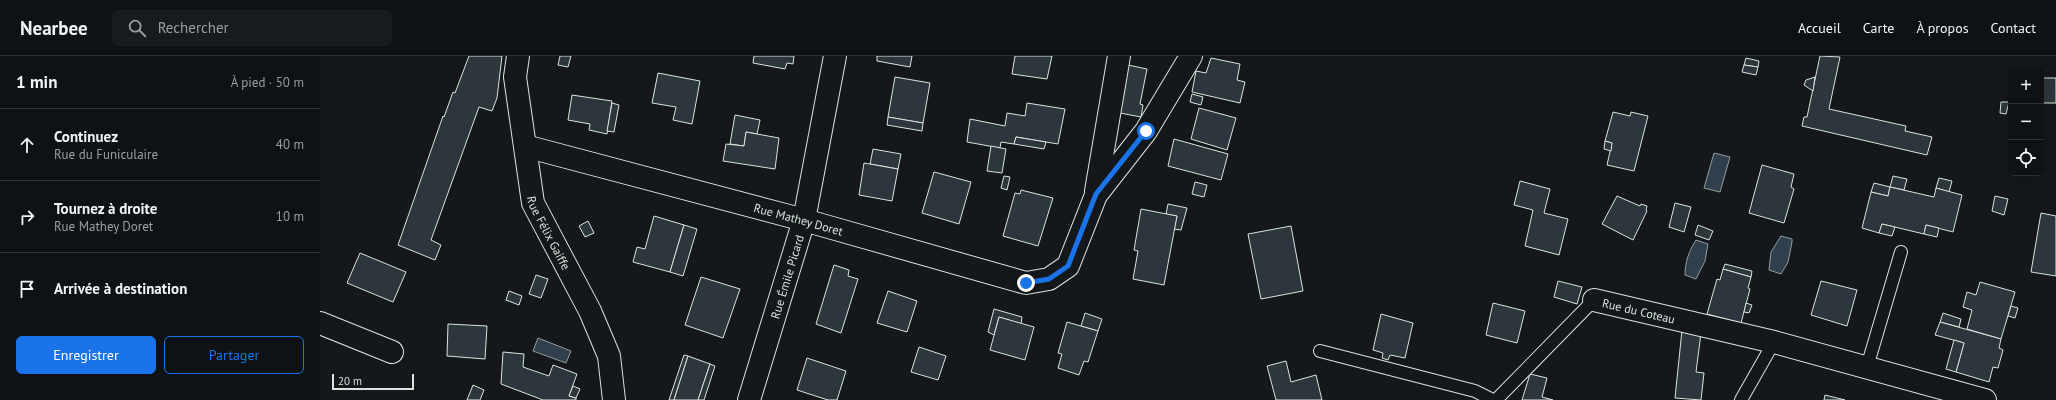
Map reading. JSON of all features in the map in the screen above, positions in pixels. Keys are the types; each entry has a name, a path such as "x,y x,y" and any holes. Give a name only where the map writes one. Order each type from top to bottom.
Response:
{"street":[{"name":"Rue Félix Gaiffe","path":"518,56 515,77 533,203 590,311 609,356 614,400"},
{"name":"Rue Émile Picard","path":"748,400 804,220 835,56"},
{"path":"1096,194 1119,56"},
{"path":"1096,194 1146,131 1191,56"},
{"name":"Rue Mathey Doret","path":"525,146 804,220 1026,283 1049,279 1068,266 1096,194"},
{"name":"Rue du Coteau","path":"1594,300 1774,342 1985,400"},
{"path":"320,323 392,352"}],"lane":[{"path":"1866,367 1901,252"},
{"name":"Rue du Coteau","path":"1320,351 1476,391 1495,400 1594,300"},
{"path":"1740,400 1774,342"}],"water":[{"path":"1714,153 1730,157 1720,192 1704,188"},
{"path":"1781,236 1792,239 1792,242 1788,262 1781,274 1769,270 1771,252"},
{"path":"1696,240 1708,244 1705,261 1696,279 1685,275 1688,257"},
{"path":"538,338 571,351 566,363 533,351"}],"building":[{"path":"469,56 502,56 497,98 492,111 479,107 431,240 441,245 435,260 398,245 443,116 444,117 453,92 455,93"},
{"path":"560,56 571,56 568,67 558,65"},
{"path":"754,56 794,56 793,64 787,63 785,69 753,63"},
{"path":"877,56 912,56 910,67 877,61"},
{"path":"1015,56 1052,56 1047,79 1012,74"},
{"path":"1820,56 1840,57 1829,109 1906,126 1905,131 1932,137 1927,155 1802,126 1804,117 1807,117"},
{"path":"1211,58 1240,64 1237,80 1245,82 1240,103 1192,92 1196,71 1206,73"},
{"path":"1746,58 1759,61 1758,67 1744,65"},
{"path":"1128,65 1147,69 1140,104 1143,105 1141,117 1120,113"},
{"path":"1744,65 1758,67 1756,75 1742,72"},
{"path":"658,73 700,81 692,124 673,120 676,107 652,103"},
{"path":"895,77 930,83 923,123 888,117"},
{"path":"1815,77 1813,91 1804,85 1806,80"},
{"path":"2044,78 2056,78 2056,103 2044,103"},
{"path":"1192,94 1203,97 1201,105 1190,102"},
{"path":"572,95 612,101 607,134 589,130 590,124 568,120"},
{"path":"2001,102 2008,102 2006,114 2000,113"},
{"path":"612,103 619,105 614,132 607,131"},
{"path":"1027,103 1065,109 1058,144 1016,137 1014,144 1001,142 1000,148 967,142 970,119 1005,126 1007,113 1025,116"},
{"path":"1199,108 1236,118 1227,150 1191,139"},
{"path":"1613,112 1630,116 1631,112 1648,116 1634,171 1607,165 1612,143 1605,141"},
{"path":"735,115 760,120 757,134 746,132 744,146 730,144"},
{"path":"888,117 923,123 922,131 887,125"},
{"path":"746,132 779,138 775,169 723,161 726,144 744,146"},
{"path":"1016,137 1046,142 1044,149 1014,144"},
{"path":"1174,139 1228,154 1221,180 1168,166"},
{"path":"1605,141 1612,143 1611,151 1604,149"},
{"path":"991,146 1006,149 1002,173 987,171"},
{"path":"873,149 901,154 898,169 870,164"},
{"path":"864,163 898,169 892,201 859,195"},
{"path":"1762,165 1794,174 1791,187 1794,189 1784,223 1749,213"},
{"path":"934,172 971,182 959,224 922,213"},
{"path":"1004,176 1010,177 1007,190 1001,188"},
{"path":"1893,176 1907,179 1904,190 1890,187"},
{"path":"1939,178 1952,181 1949,192 1936,188"},
{"path":"1520,181 1550,189 1544,213 1568,219 1559,255 1525,246 1533,210 1514,205"},
{"path":"1195,182 1207,185 1204,197 1192,194"},
{"path":"1874,183 1890,187 1888,196 1871,192"},
{"path":"1890,187 1934,197 1936,188 1962,195 1953,232 1926,225 1924,234 1882,224 1879,233 1862,228 1871,192 1888,196"},
{"path":"1021,190 1053,198 1038,246 1003,236 1015,193 1020,194"},
{"path":"1617,196 1640,206 1641,204 1647,206 1647,211 1633,240 1602,224"},
{"path":"1995,196 2008,199 2004,215 1992,211"},
{"path":"1675,203 1691,207 1684,232 1669,227"},
{"path":"1168,204 1187,208 1181,230 1174,229 1177,216 1166,214"},
{"path":"1141,209 1177,216 1164,285 1133,279 1138,251 1134,250"},
{"path":"2041,213 2056,216 2056,276 2031,272"},
{"path":"654,216 684,225 670,272 633,262 637,247 645,249"},
{"path":"588,221 594,233 585,237 579,226"},
{"path":"1882,224 1895,227 1892,236 1879,233"},
{"path":"684,225 697,229 683,276 670,272"},
{"path":"1698,225 1713,231 1709,240 1695,235"},
{"path":"1926,225 1939,228 1937,237 1924,234"},
{"path":"1291,226 1303,291 1261,299 1248,234"},
{"path":"360,253 406,272 393,302 347,283"},
{"path":"1725,264 1752,271 1751,277 1723,269"},
{"path":"834,265 849,270 848,276 858,279 841,333 816,324"},
{"path":"1723,269 1751,277 1748,288 1750,289 1741,323 1707,314 1717,279 1720,280"},
{"path":"536,275 548,279 541,298 529,294"},
{"path":"701,277 740,289 723,338 685,325"},
{"path":"1558,281 1582,287 1577,304 1554,297"},
{"path":"1821,281 1857,290 1847,326 1811,315"},
{"path":"1980,282 2015,292 2001,339 1967,329 1972,310 1963,307 1967,292 1976,295"},
{"path":"509,291 522,296 519,305 506,300"},
{"path":"888,291 917,301 907,332 877,323"},
{"path":"1493,303 1525,311 1517,343 1486,335"},
{"path":"1746,303 1752,305 1749,313 1744,312"},
{"path":"2011,306 2018,308 2015,318 2008,316"},
{"path":"994,309 1022,317 1021,324 999,317 994,335 988,332"},
{"path":"1085,313 1102,319 1098,331 1081,326"},
{"path":"1943,313 1961,319 1959,327 1940,322"},
{"path":"1381,314 1413,323 1405,358 1390,355 1388,360 1382,358 1383,353 1373,350"},
{"path":"999,317 1034,327 1025,360 990,350"},
{"path":"1067,322 1098,331 1088,362 1084,361 1079,375 1058,368 1062,354 1058,353"},
{"path":"1940,322 2001,339 1999,348 2003,350 1998,368 1993,367 1989,382 1956,372 1964,343 1935,335"},
{"path":"448,324 487,326 485,359 447,356"},
{"path":"1682,330 1701,333 1696,372 1704,373 1701,400 1675,398"},
{"path":"1954,340 1964,343 1956,372 1946,369"},
{"path":"919,347 946,356 938,380 911,372"},
{"path":"503,352 524,354 523,367 549,376 553,365 577,374 569,396 576,398 576,400 543,400 501,384"},
{"path":"684,355 688,356 674,400 669,400"},
{"path":"688,356 710,364 698,400 674,400"},
{"path":"807,358 846,371 837,400 828,400 797,390"},
{"path":"1286,361 1291,382 1316,375 1322,400 1276,400 1267,366"},
{"path":"710,364 715,366 704,400 698,400"},
{"path":"1530,374 1547,378 1542,397 1553,400 1522,400"},
{"path":"473,385 484,390 480,400 467,400"},
{"path":"573,386 580,389 576,398 569,396"},
{"path":"1825,395 1845,400 1824,400"}],"route":[{"path":"1026,283 1049,279 1068,266 1096,194 1146,131"}]}
